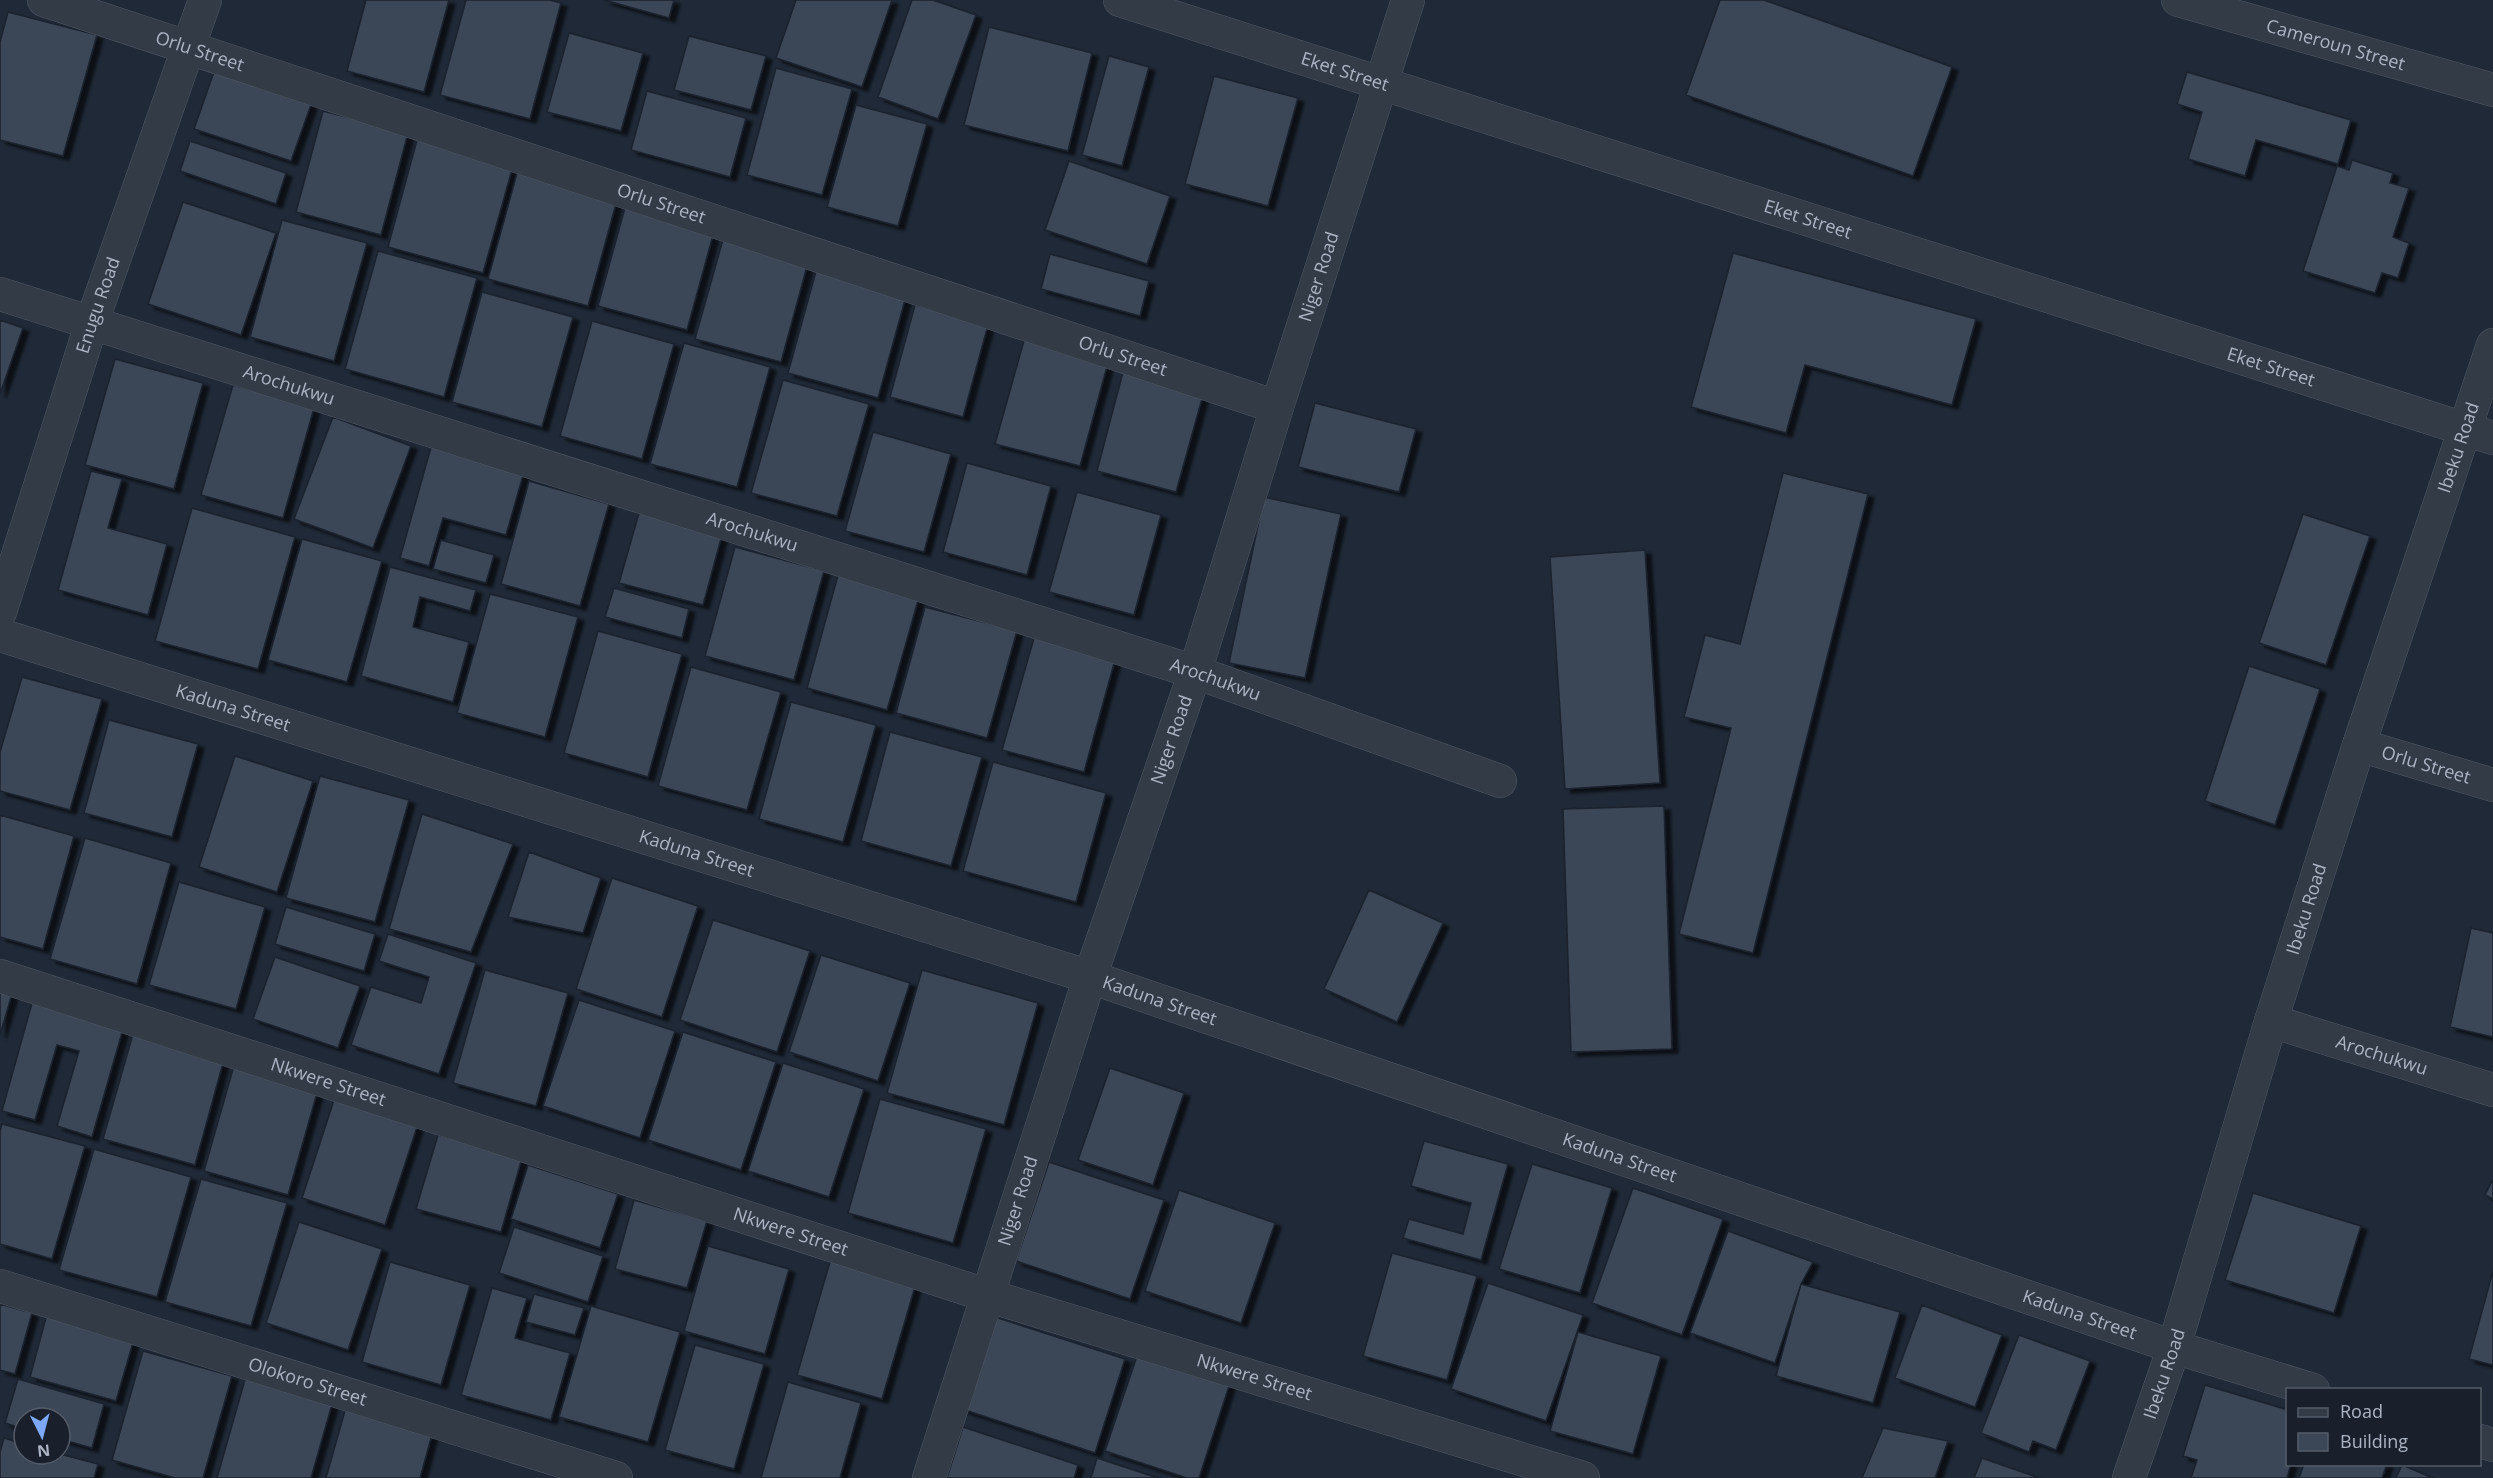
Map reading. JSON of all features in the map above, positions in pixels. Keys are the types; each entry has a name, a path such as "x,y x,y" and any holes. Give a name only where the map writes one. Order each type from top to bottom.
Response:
{"street":[{"name":"Orlu Street","path":"44,0 1277,407"},
{"name":"Enugu Road","path":"0,612 92,322 205,0"},
{"name":"Eket Street","path":"1120,0 2480,434"},
{"name":"Niger Road","path":"929,1478 1090,977 1195,672 1277,407 1408,0"},
{"name":"Cameroun Street","path":"2178,0 2493,90"},
{"name":"Arochukwu","path":"0,294 1195,672 1500,781"},
{"name":"Ibeku Road","path":"2129,1478 2174,1347 2271,1021 2360,745 2480,434 2493,345"},
{"name":"Kaduna Street","path":"0,635 1090,977 2174,1347 2310,1388"},
{"name":"Orlu Street","path":"2360,745 2493,785"},
{"name":"Nkwere Street","path":"0,976 986,1295 1583,1478"},
{"name":"Arochukwu","path":"2271,1021 2493,1090"},
{"name":"Olokoro Street","path":"0,1286 616,1478"}],"building":[{"path":"366,0 449,0 424,92 347,71"},
{"path":"466,0 550,0 561,3 530,119 440,95"},
{"path":"604,0 674,0 669,18"},
{"path":"796,0 892,0 862,87 776,58"},
{"path":"912,0 933,0 976,15 938,119 878,97"},
{"path":"1720,0 1764,0 1952,67 1913,176 1686,95"},
{"path":"8,12 97,35 63,156 0,140 0,42"},
{"path":"989,27 1092,53 1068,151 964,125"},
{"path":"569,33 643,53 621,131 547,112"},
{"path":"689,36 766,56 751,110 674,90"},
{"path":"1109,56 1149,67 1122,166 1082,155"},
{"path":"216,66 313,99 291,161 194,129"},
{"path":"776,68 852,89 822,195 747,175"},
{"path":"2187,72 2351,120 2338,164 2256,140 2245,176 2188,159 2202,112 2177,104"},
{"path":"1214,76 1298,98 1268,206 1185,184"},
{"path":"647,91 746,118 730,177 631,150"},
{"path":"856,105 927,124 898,226 827,207"},
{"path":"323,111 408,133 381,235 296,212"},
{"path":"417,140 513,166 483,273 388,247"},
{"path":"190,141 286,173 276,204 180,171"},
{"path":"2352,160 2393,173 2390,183 2409,188 2393,237 2409,243 2398,278 2382,273 2375,293 2303,271 2337,166 2349,170"},
{"path":"1069,161 1170,196 1147,264 1045,230"},
{"path":"517,173 617,200 588,306 488,279"},
{"path":"183,202 276,233 241,335 148,304"},
{"path":"626,204 715,228 687,330 598,306"},
{"path":"282,220 367,243 334,361 250,337"},
{"path":"724,236 809,259 781,362 695,339"},
{"path":"378,251 477,278 444,397 345,369"},
{"path":"1733,253 1976,319 1952,405 1805,365 1786,433 1691,407"},
{"path":"1050,254 1149,281 1140,316 1041,289"},
{"path":"818,264 908,289 878,398 788,373"},
{"path":"482,292 573,317 542,427 452,402"},
{"path":"915,305 988,325 963,417 890,397"},
{"path":"0,320 23,328 0,394"},
{"path":"592,321 674,344 642,459 560,436"},
{"path":"1025,337 1109,359 1080,466 995,444"},
{"path":"684,343 770,367 737,487 650,464"},
{"path":"115,359 203,383 174,489 85,465"},
{"path":"1123,372 1203,395 1176,492 1097,471"},
{"path":"783,380 869,404 837,516 751,493"},
{"path":"233,385 314,408 283,518 201,495"},
{"path":"1315,403 1416,429 1399,492 1298,467"},
{"path":"333,417 411,446 373,548 294,519"},
{"path":"873,432 951,454 924,552 845,531"},
{"path":"433,440 526,465 506,535 443,518 429,566 400,558"},
{"path":"967,463 1051,486 1027,575 943,552"},
{"path":"91,471 122,479 108,528 167,544 148,615 58,590"},
{"path":"1783,473 1868,494 1753,953 1679,934 1731,728 1684,717 1705,635 1740,644"},
{"path":"529,481 609,504 580,606 501,584"},
{"path":"1077,492 1161,515 1134,615 1049,592"},
{"path":"1264,497 1341,514 1305,678 1229,663"},
{"path":"192,508 295,537 258,669 155,641"},
{"path":"639,513 722,535 703,605 619,583"},
{"path":"2303,514 2370,536 2326,665 2259,643"},
{"path":"302,539 382,561 347,682 268,660"},
{"path":"441,540 494,555 486,583 433,569"},
{"path":"735,547 824,571 794,680 705,656"},
{"path":"1645,550 1660,783 1565,789 1550,557"},
{"path":"390,567 476,590 470,611 420,597 413,627 469,642 453,702 361,676"},
{"path":"838,575 919,597 887,710 807,688"},
{"path":"614,588 689,609 682,638 605,617"},
{"path":"490,594 578,617 545,737 457,713"},
{"path":"925,607 1017,631 987,738 896,713"},
{"path":"598,631 682,654 648,777 564,753"},
{"path":"1034,638 1115,660 1084,772 1002,750"},
{"path":"2249,666 2320,689 2275,825 2205,801"},
{"path":"691,667 781,692 747,810 658,786"},
{"path":"22,677 102,699 70,810 0,791 0,752"},
{"path":"791,702 876,725 843,842 759,819"},
{"path":"109,720 198,744 172,837 84,813"},
{"path":"890,732 982,757 951,866 861,841"},
{"path":"235,756 313,781 277,892 199,867"},
{"path":"993,762 1106,793 1076,902 963,871"},
{"path":"320,776 409,800 375,922 286,898"},
{"path":"1664,806 1672,1049 1571,1052 1563,809"},
{"path":"422,814 513,844 471,952 389,929"},
{"path":"0,815 74,836 43,949 0,937"},
{"path":"85,838 171,863 137,984 50,959"},
{"path":"529,852 601,878 583,933 508,917"},
{"path":"612,878 698,906 662,1017 576,989"},
{"path":"179,882 265,907 236,1009 149,985"},
{"path":"1369,890 1443,923 1397,1022 1324,989"},
{"path":"286,907 375,934 364,971 275,944"},
{"path":"713,920 810,951 777,1052 680,1020"},
{"path":"2471,928 2493,933 2493,1037 2450,1027"},
{"path":"388,934 476,963 439,1074 351,1045 371,987 421,1003 429,977 379,961"},
{"path":"821,955 910,983 878,1081 789,1052"},
{"path":"275,957 360,986 338,1048 253,1019"},
{"path":"485,970 568,993 536,1106 453,1083"},
{"path":"922,970 1038,1003 1004,1125 887,1093"},
{"path":"0,983 14,987 0,1035"},
{"path":"579,1000 675,1031 640,1138 543,1106"},
{"path":"32,1003 123,1029 92,1137 57,1126 79,1051 57,1045 35,1120 2,1111"},
{"path":"135,1027 226,1052 195,1165 103,1139"},
{"path":"683,1032 776,1062 741,1170 648,1140"},
{"path":"235,1062 319,1086 288,1195 204,1171"},
{"path":"783,1063 864,1089 829,1197 748,1171"},
{"path":"1110,1068 1184,1093 1153,1185 1078,1160"},
{"path":"336,1094 419,1121 385,1225 302,1198"},
{"path":"880,1099 986,1129 953,1243 848,1213"},
{"path":"2,1124 85,1146 52,1259 0,1244 0,1131"},
{"path":"438,1135 522,1158 501,1232 416,1209"},
{"path":"1424,1141 1508,1164 1481,1260 1403,1238 1409,1219 1463,1234 1471,1203 1411,1186"},
{"path":"94,1149 191,1177 157,1297 59,1270"},
{"path":"1049,1162 1164,1200 1130,1299 1016,1261"},
{"path":"1532,1164 1612,1188 1580,1293 1499,1269"},
{"path":"528,1165 618,1194 600,1248 511,1219"},
{"path":"201,1179 287,1203 251,1326 165,1302"},
{"path":"2493,1179 2493,1199 2485,1195"},
{"path":"1633,1188 1723,1219 1682,1335 1592,1303"},
{"path":"1179,1190 1275,1223 1241,1323 1145,1291"},
{"path":"2253,1193 2361,1226 2334,1313 2225,1280"},
{"path":"634,1200 707,1221 687,1288 615,1269"},
{"path":"299,1222 382,1249 348,1350 266,1323"},
{"path":"514,1227 603,1256 588,1302 499,1273"},
{"path":"1728,1231 1813,1262 1801,1284 1775,1363 1690,1333"},
{"path":"708,1246 789,1269 765,1354 684,1331"},
{"path":"1392,1253 1477,1276 1447,1380 1363,1356"},
{"path":"832,1255 917,1280 882,1399 797,1375"},
{"path":"390,1262 470,1285 441,1385 362,1362"},
{"path":"2493,1271 2493,1365 2469,1359"},
{"path":"1488,1283 1583,1315 1546,1421 1451,1389"},
{"path":"1801,1284 1900,1312 1873,1403 1776,1376"},
{"path":"492,1288 527,1298 515,1338 570,1353 551,1420 461,1395"},
{"path":"534,1294 584,1308 575,1335 526,1322"},
{"path":"0,1304 32,1313 15,1374 0,1370"},
{"path":"1922,1305 2002,1335 1975,1407 1895,1378"},
{"path":"591,1306 680,1332 648,1442 559,1417"},
{"path":"47,1314 134,1339 116,1401 30,1377"},
{"path":"992,1316 1125,1359 1095,1453 962,1409"},
{"path":"1578,1332 1661,1356 1633,1454 1550,1431"},
{"path":"2019,1335 2090,1361 2056,1450 2033,1441 2029,1452 1981,1433"},
{"path":"695,1345 764,1364 734,1469 665,1450"},
{"path":"1139,1350 1231,1380 1199,1478 1187,1478 1105,1451"},
{"path":"143,1351 232,1376 203,1478 175,1478 112,1460"},
{"path":"246,1376 333,1401 311,1478 217,1478"},
{"path":"18,1379 104,1404 92,1448 72,1442 72,1406 12,1406 12,1425 5,1423"},
{"path":"788,1382 861,1403 840,1478 761,1478"},
{"path":"2205,1385 2286,1409 2286,1466 2290,1466 2287,1478 2191,1478 2197,1460 2183,1456"},
{"path":"346,1407 433,1431 420,1478 326,1478"},
{"path":"963,1427 1078,1465 1074,1478 947,1478"},
{"path":"1883,1428 1948,1441 1935,1478 1862,1478"},
{"path":"4,1438 12,1440 12,1466 72,1466 72,1457 98,1464 94,1478 0,1478 0,1452"},
{"path":"1097,1458 1158,1478 1091,1478"},
{"path":"1982,1458 2039,1478 1974,1478"},
{"path":"2303,1466 2386,1466 2382,1478 2299,1478"},
{"path":"2402,1466 2404,1466 2433,1478 2396,1478"}]}
